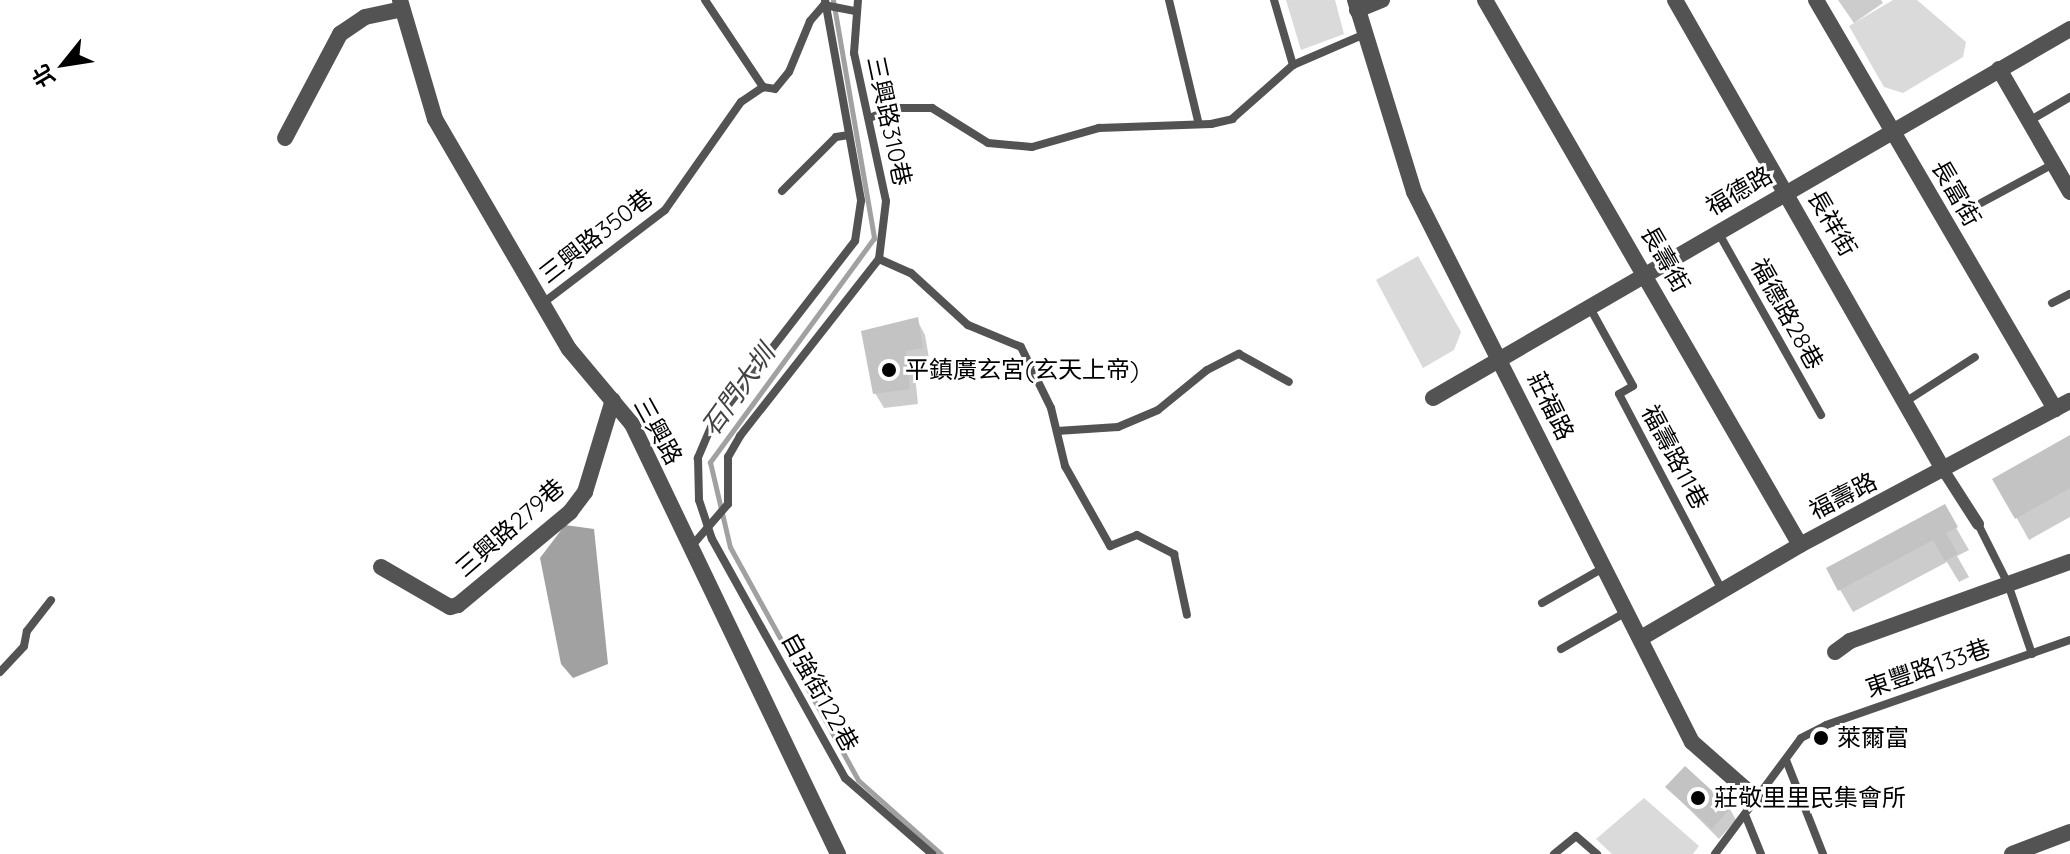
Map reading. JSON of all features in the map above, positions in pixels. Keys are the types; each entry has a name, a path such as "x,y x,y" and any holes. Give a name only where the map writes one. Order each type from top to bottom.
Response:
{"street":[{"path":"1356,5 1382,0"},
{"name":"長壽街","path":"1485,0 1800,545"},
{"name":"長祥街","path":"1675,0 1944,471"},
{"name":"長富街","path":"1816,0 1892,130 2063,405"},
{"path":"285,138 340,34 365,17 401,4"},
{"name":"三興路","path":"401,4 435,119 569,349 632,424 689,549 838,854"},
{"name":"莊福路","path":"1356,5 1414,192 1501,358 1692,742 1759,801"},
{"name":"福德路","path":"1433,398 2070,29"},
{"path":"1999,69 2070,192"},
{"name":"三興路279巷","path":"381,567 450,607 458,605 570,512 585,492 613,400"},
{"name":"福壽路","path":"1641,638 1800,545 2063,405"},
{"path":"1944,471 1978,524"},
{"path":"1835,652 1850,641 2070,562"},
{"path":"2012,854 2070,832"}],"lane":[{"path":"705,0 763,87"},
{"name":"三興路310巷","path":"858,0 852,10 854,53 886,201 879,259"},
{"path":"1169,0 1198,121"},
{"path":"1274,0 1293,65"},
{"path":"826,3 852,10"},
{"name":"三興路350巷","path":"543,303 665,210 741,102 763,87 775,89 789,72 810,21 826,3"},
{"name":"三興路310巷","path":"707,523 699,500 698,458 711,427 855,241 861,201 826,3"},
{"path":"869,118 897,108 932,108 988,143 1032,147 1099,128 1155,129 1232,119 1293,65 1365,34"},
{"path":"2029,121 2070,97"},
{"path":"782,191 836,137 849,135"},
{"path":"1981,203 2054,163"},
{"name":"福德路28巷","path":"1718,231 1821,415"},
{"path":"689,549 730,497 728,457 740,436 879,259 911,273 968,325 1021,347 1057,431 1065,466 1110,546 1137,535 1174,554 1187,615"},
{"path":"2052,303 2070,294"},
{"name":"福壽路11巷","path":"1590,307 1633,386 1619,394 1722,590"},
{"path":"1057,431 1118,427 1145,415 1239,354 1289,382"},
{"path":"1905,402 1975,357"},
{"name":"自強街122巷","path":"707,523 845,778 932,854"},
{"path":"1978,524 2008,584 2032,654"},
{"path":"1542,603 1604,568"},
{"path":"0,672 24,646 27,631 51,600"},
{"path":"1561,649 1626,611"},
{"name":"東豐路133巷","path":"1786,760 1801,738 1826,725 2070,640"},
{"path":"1715,854 1759,801 1786,760"},
{"path":"1786,760 1823,854"},
{"path":"1746,817 1761,854"},
{"path":"1554,854 1576,836 1597,854"}],"shaded area":[{"path":"1286,0 1335,0 1344,34 1301,50"},
{"path":"1893,0 1917,0 1966,42 1963,57 1903,93 1884,87 1849,26"},
{"path":"1418,256 1461,332 1454,350 1423,368 1376,280"},
{"path":"565,525 594,529 608,664 573,678 561,664 540,558"},
{"path":"1644,798 1699,846 1693,854 1612,854 1596,839"}],"building":[{"name":"平鎮廣玄宮(玄天上帝)","path":"918,317 923,348 906,351 910,389 873,394 861,331"},
{"path":"2070,435 2070,488 2015,519 1992,479"},
{"path":"1945,504 1958,527 1946,533 1958,554 1945,561 1933,540 1838,591 1826,568"},
{"name":"莊敬里里民集會所","path":"1685,766 1731,808 1712,829 1665,787"}],"waterway":[{"name":"石門大圳","path":"833,0 874,238 710,462 730,547 858,780 941,854"}],"place":[{"name":"平鎮廣玄宮(玄天上帝)","path":"889,370"},
{"name":"萊爾富","path":"1821,738"},
{"name":"莊敬里里民集會所","path":"1698,798"}]}
